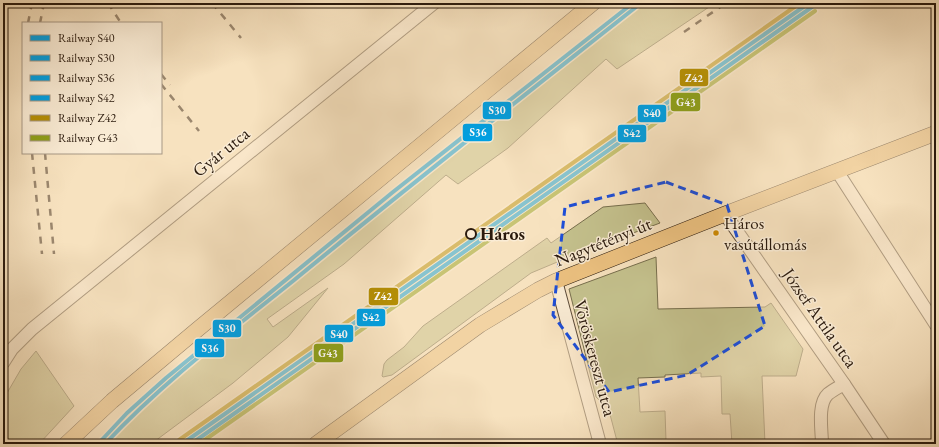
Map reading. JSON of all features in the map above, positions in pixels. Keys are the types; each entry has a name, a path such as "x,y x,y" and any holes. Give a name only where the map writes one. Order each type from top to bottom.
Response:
{"main road":[{"path":"66,444 112,401 593,3"},
{"name":"Nagytétényi út","path":"316,444 480,325 538,290 556,281 725,214 936,133"}],"street":[{"name":"Gyár utca","path":"3,363 12,348 32,329 434,3"},
{"path":"837,171 936,326"},
{"name":"József Attila utca","path":"725,214 844,384 884,444"},
{"name":"Vöröskereszt utca","path":"556,281 600,444"},
{"path":"822,444 821,406 828,395 844,384"}],"highlighted area":[{"path":"666,182 727,205 765,326 687,375 609,392 553,315 565,207"}],"shaded area":[{"path":"639,3 715,3 617,69 606,59 508,148 458,184 446,175 344,264 267,319 273,327 328,288 288,337 233,383 151,444 104,444 125,422 170,381 217,342 418,177"},
{"path":"645,203 660,223 574,255 531,273 392,375 382,376 384,364 387,360 404,347 423,326 547,238 551,243 603,207"},
{"path":"656,257 658,309 765,307 771,303 803,349 796,376 762,376 765,444 732,444 730,414 722,414 721,376 701,377 701,373 638,378 640,412 665,411 666,441 617,441 607,403 596,397 569,289"},
{"path":"36,351 74,406 39,444 3,444 3,400 21,369"}],"railway":[{"path":"28,22 32,3"},
{"path":"40,22 44,3"},
{"path":"108,3 120,22"},
{"path":"212,3 241,38"},
{"path":"684,32 726,3"},
{"path":"162,75 170,85"},
{"path":"162,85 199,131"},
{"path":"32,154 42,254"},
{"path":"45,154 54,254"}],"rail line":[{"name":"S30","path":"98,444 127,413 166,378 393,192 633,3"},
{"name":"Z42","path":"179,440 800,3"},
{"name":"S40","path":"182,444 809,3"},
{"name":"S36","path":"105,444 149,400 220,339 421,177 636,7"},
{"name":"S42","path":"191,444 812,7"},
{"name":"G43","path":"199,444 815,11"}],"place":[{"name":"Háros vasútállomás","path":"716,233"},
{"name":"Háros","path":"471,234"}]}
